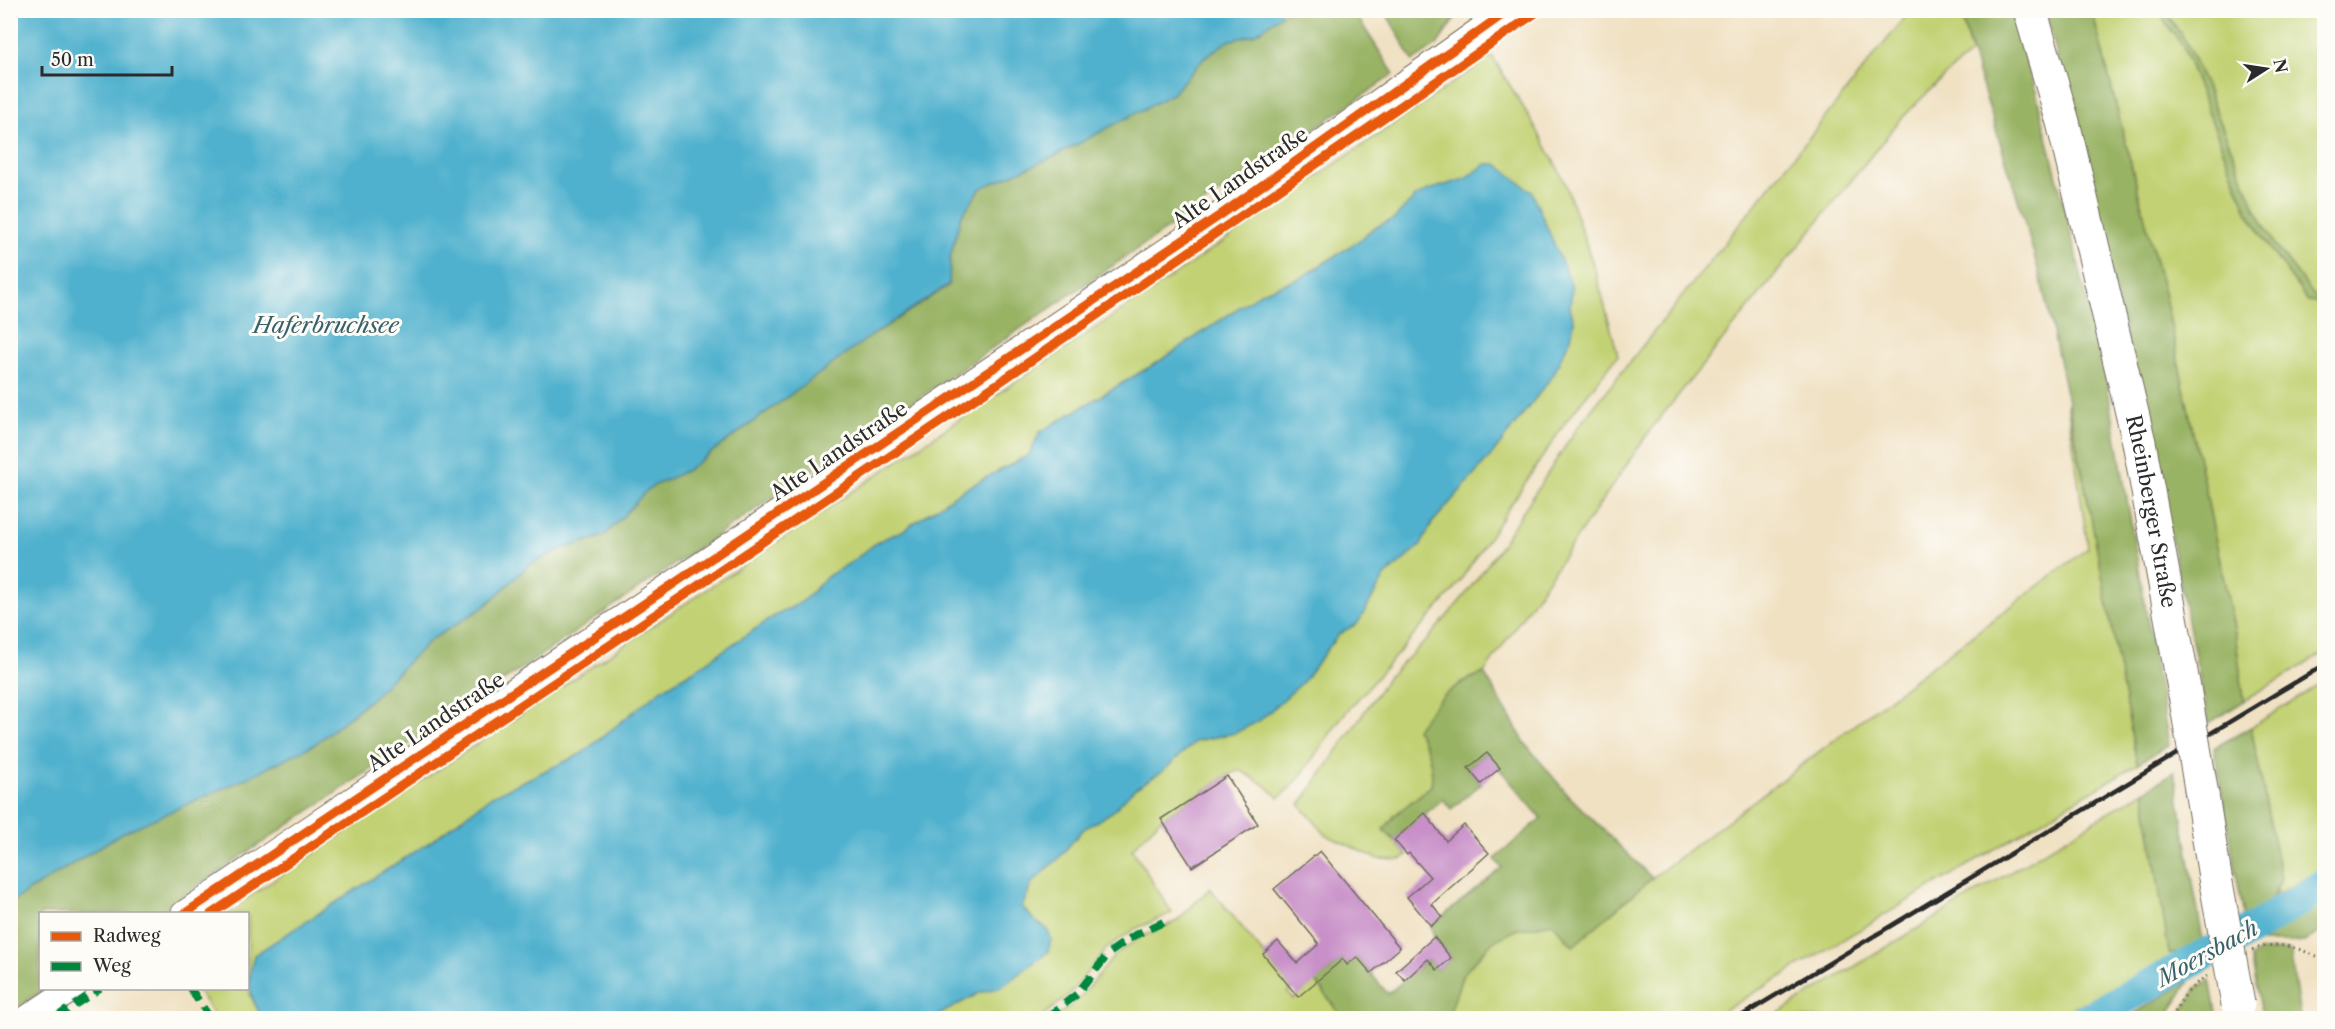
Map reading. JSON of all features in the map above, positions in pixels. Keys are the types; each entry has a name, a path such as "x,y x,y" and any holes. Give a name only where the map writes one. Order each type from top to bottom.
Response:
{"main road":[{"name":"Rheinberger Straße","path":"2030,10 2072,156 2136,430 2240,1011"}],"street":[{"name":"Alte Landstraße","path":"187,912 1219,216 1502,12"},
{"path":"28,1018 70,990"}],"green space":[{"path":"1353,10 1394,74 540,656 158,912 39,912 39,990 43,990 11,1011 11,902 122,833 315,744 372,698 429,641 484,607 529,565 561,549 604,536 649,488 687,470 868,338 949,285 950,257 961,216 981,188 1055,156 1172,94 1205,57 1228,41 1255,34 1285,11"},
{"path":"2157,10 2182,45 2247,211 2270,249 2308,301 2324,303 2324,653 2244,701 2235,633 2165,297 2092,11"},
{"path":"2322,10 2324,13 2324,295 2315,297 2275,245 2255,208 2203,79 2186,42 2165,11"},
{"path":"1385,11 1460,11 1437,45 1413,61"},
{"path":"1910,11 1960,11 1971,53 1944,76 1900,120 1651,429 1484,673 1460,682 1426,744 1433,774 1431,786 1395,815 1384,830 1407,855 1401,860 1378,859 1326,835 1300,805 1389,676 1426,641 1465,595 1498,550 1577,428"},
{"path":"1960,11 2009,11 2036,92 2106,377 2169,745 2137,764 2083,477 2047,306 2028,232"},
{"path":"2046,11 2092,11 2165,297 2235,633 2244,701 2209,723 2146,416"},
{"path":"2157,11 2165,11 2186,42 2255,208 2275,245 2315,297 2324,295 2324,303 2308,301 2270,249 2247,211 2182,45"},
{"path":"1492,56 1536,128 1564,180 1595,270 1618,355 1567,420 1454,590 1341,718 1297,781 1279,798 1265,785 1240,770 1161,819 1132,849 1172,913 1135,929 1108,947 1069,995 1040,1018 933,1018 979,993 1001,987 1024,969 1047,929 1035,921 1022,907 1032,883 1058,859 1082,830 1112,812 1134,789 1163,771 1196,741 1235,733 1302,683 1339,634 1358,623 1385,576 1421,545 1432,523 1494,452 1554,374 1571,338 1574,321 1570,307 1572,286 1486,164 1465,179 1429,190 1415,197 1394,219 1374,228 1360,240 1301,278 1262,292 1163,359 1040,432 1029,455 961,491 902,531 879,541 828,576 802,602 773,617 662,689 581,754 492,796 430,842 250,995 262,1018 216,1018 198,990 249,990 249,912 226,912 1176,274"},
{"path":"2067,403 2101,564 2137,764 1712,1018 1440,1018 1450,1011 1463,974 1492,942 1515,930 1553,923 1573,946 1652,878 2088,548"},
{"path":"1484,673 1525,743 1567,794 1652,878 1573,946 1553,923 1515,930 1492,942 1463,974 1450,1012 1440,1018 1342,1018 1316,981 1343,959 1348,964 1357,957 1388,994 1428,959 1437,970 1451,958 1434,937 1431,926 1502,868 1495,859 1541,818 1486,753 1468,768 1481,784 1451,809 1443,799 1394,840 1384,830 1395,815 1431,786 1432,770 1429,756 1416,729 1445,695 1462,683"},
{"path":"2324,682 2324,868 2274,896 2281,879 2251,727"},
{"path":"2251,727 2281,879 2268,905 2245,923 2214,748"},
{"path":"2174,772 2204,947 2197,951 2169,953 2144,791"},
{"path":"2144,791 2169,953 2183,952 2143,975 2051,1018 1770,1018"},
{"path":"1210,888 1292,989 1288,993 1294,999 1316,981 1342,1018 1055,1018 1078,1000 1115,955 1141,937 1177,921"},
{"path":"2324,900 2324,929 2304,942 2257,942"},
{"path":"2290,950 2300,1018 2263,1018 2251,957 2260,951"},
{"path":"2210,980 2217,1018 2178,1018 2196,988"},
{"path":"2189,981 2166,1018 2127,1018"}],"water":[{"name":"Haferbruchsee","path":"11,10 1280,10 1281,15 1255,34 1228,41 1205,57 1172,94 1055,156 981,188 961,216 950,257 949,284 868,338 687,470 649,488 604,536 561,549 529,565 484,607 429,641 372,698 315,744 247,778 122,833 11,902"},
{"path":"1486,164 1497,164 1532,192 1572,286 1570,307 1574,321 1571,338 1554,374 1494,452 1432,523 1421,545 1385,576 1358,623 1339,634 1302,683 1259,721 1235,733 1196,741 1163,771 1134,789 1112,812 1082,830 1058,859 1032,883 1022,907 1035,921 1047,929 1051,939 1048,952 1001,987 979,993 933,1018 262,1018 251,995 249,981 254,955 430,842 492,796 581,754 662,689 773,617 802,602 828,576 879,541 902,531 961,491 1029,455 1040,432 1163,359 1262,292 1301,278 1360,240 1374,228 1394,219 1415,197 1429,190 1465,179"}],"building":[{"path":"1487,753 1500,768 1481,784 1468,768"},
{"path":"1227,776 1258,824 1192,867 1161,819"},
{"path":"1425,813 1446,841 1464,825 1489,853 1432,904 1442,917 1431,926 1407,897 1430,877 1394,840"},
{"path":"1320,851 1400,948 1371,973 1357,957 1347,965 1343,959 1298,997 1263,954 1278,941 1297,963 1319,944 1274,889"},
{"path":"1434,937 1451,958 1437,970 1428,959 1405,980 1396,971"}],"waterway":[{"name":"Moersbach","path":"2088,1018 2256,927 2324,885"}],"railway":[{"path":"1738,1018 2324,665"}],"marked path":[{"path":"1047,1018 1077,994 1109,953 1135,935 1170,919"},
{"path":"55,1018 97,990"},
{"path":"191,990 210,1018"}],"cycle path":[{"path":"187,912 1219,216 1509,10"},
{"path":"214,912 997,384 1540,10"}]}
